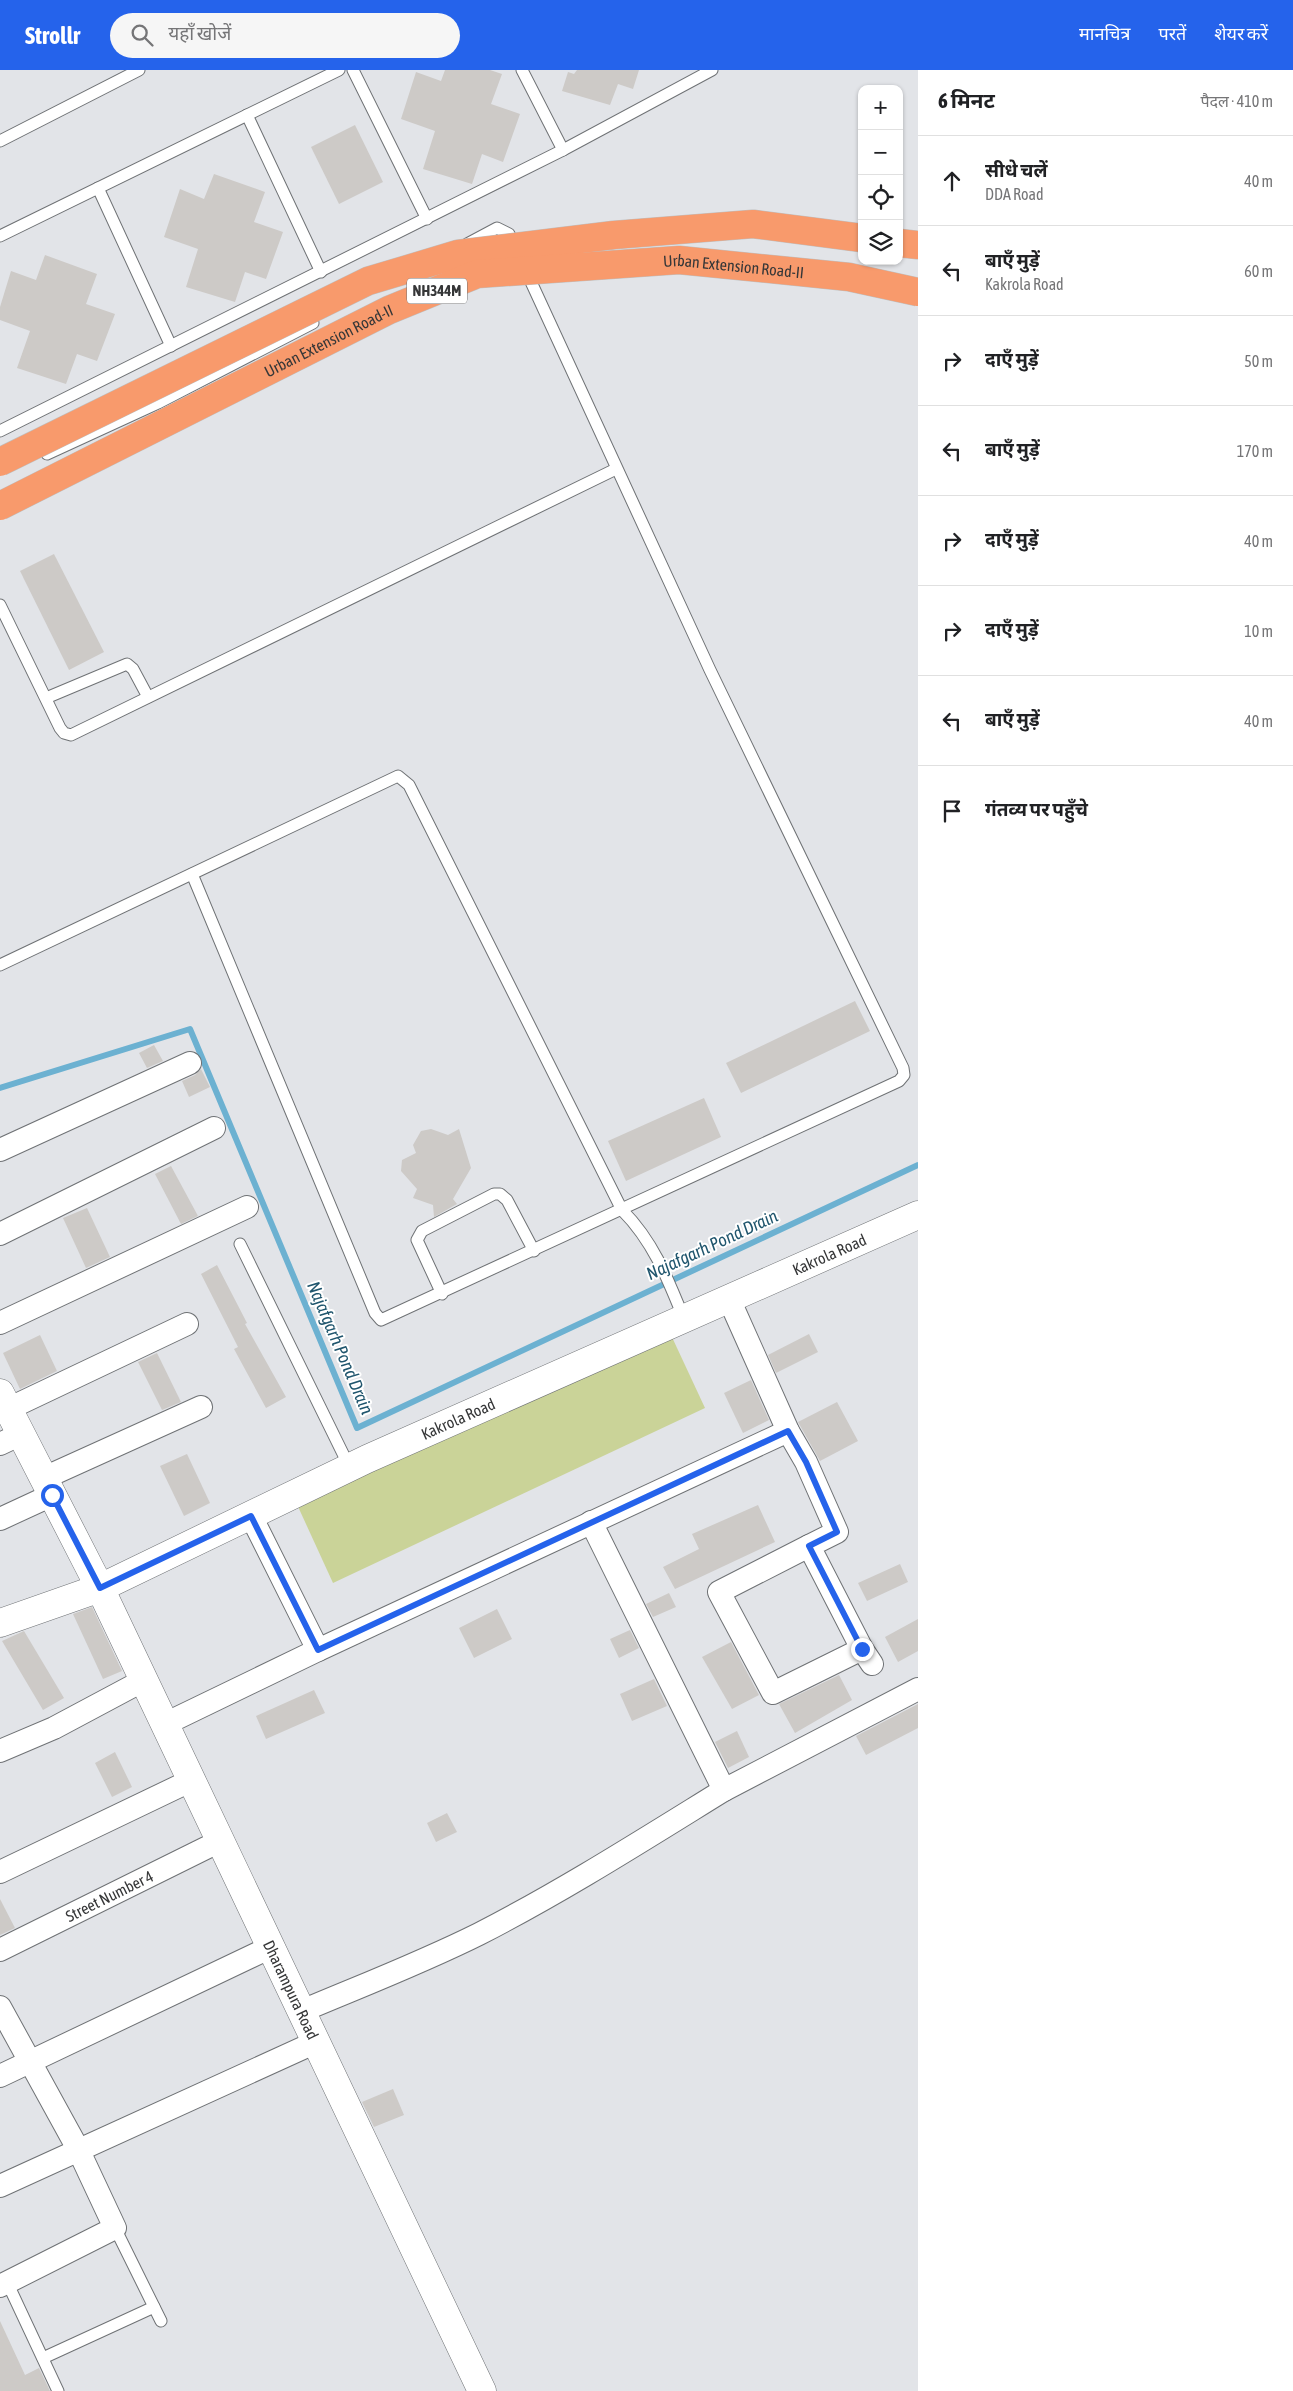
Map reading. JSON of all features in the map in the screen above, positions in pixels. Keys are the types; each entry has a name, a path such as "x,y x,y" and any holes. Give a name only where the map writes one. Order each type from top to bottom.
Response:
{"highway":[{"name":"Urban Extension Road-II","path":"0,462 368,281 458,254 614,235 753,224 858,237"},
{"path":"903,243 918,245"},
{"name":"Urban Extension Road-II","path":"0,506 389,310 477,274 679,260 849,277 918,292"}],"street":[{"path":"0,1150 190,1063"},
{"path":"0,1234 214,1128"},
{"path":"0,1323 246,1208"},
{"name":"Kakrola Road","path":"0,1623 100,1588 350,1468 918,1215"},
{"path":"729,1299 788,1431 806,1462 837,1532 809,1546 719,1592 773,1693 867,1656 809,1546"},
{"path":"4,1401 187,1324"},
{"name":"Dharampura Road","path":"4,1401 11,1439 48,1487 100,1588 482,2391"},
{"path":"0,1519 48,1487 201,1407"},
{"path":"165,1724 318,1650 788,1431"},
{"path":"251,1516 318,1650"},
{"path":"591,1522 724,1790"},
{"path":"0,1751 54,1728 144,1680"},
{"path":"302,2012 435,1955 486,1930 545,1899 724,1790 918,1689"},
{"path":"0,1872 192,1780"},
{"name":"Street Number 4","path":"0,1950 220,1841"},
{"path":"0,2076 271,1948"},
{"path":"0,2007 78,2149 115,2228 4,2284"},
{"path":"0,2186 316,2042"}],"lane":[{"path":"0,141 139,70"},
{"path":"0,236 339,70"},
{"path":"353,70 427,219"},
{"path":"522,70 563,150"},
{"path":"0,431 563,150 711,70"},
{"path":"247,115 321,272"},
{"path":"98,188 171,346"},
{"path":"192,874 375,1313 381,1320 388,1319 899,1081 904,1076 903,1068 714,679 509,234 505,230 497,228 376,291"},
{"path":"35,459 158,402 323,318"},
{"path":"0,605 64,733 71,734 616,469"},
{"path":"46,698 127,664 133,669 148,697"},
{"path":"0,965 398,776 405,781 622,1210 636,1224 659,1260 684,1319"},
{"path":"442,1294 416,1240 418,1236 422,1231 494,1194 500,1194 507,1200 534,1251"},
{"path":"240,1244 350,1468"},
{"path":"115,2228 161,2321"},
{"path":"4,2284 58,2391"},
{"path":"42,2358 154,2307"}],"green space":[{"path":"671,1335 705,1408 333,1583 295,1500"}],"building":[{"path":"445,70 490,70 502,74 491,104 520,114 503,162 482,154 472,184 423,169 435,131 401,119 416,72 441,81"},
{"path":"577,70 639,70 633,89 618,84 610,105 562,91 568,72 574,74"},
{"path":"355,125 383,182 339,204 311,147"},
{"path":"214,174 265,192 254,222 283,232 266,279 245,272 235,302 186,287 198,249 164,237 180,189 204,199"},
{"path":"45,255 97,274 86,304 115,314 97,361 77,354 66,384 17,368 30,331 0,320 0,307 11,271 36,280"},
{"path":"54,554 104,652 69,670 20,571"},
{"path":"855,1001 870,1031 741,1093 726,1063"},
{"path":"154,1045 163,1061 147,1068 139,1053"},
{"path":"201,1069 210,1087 189,1097 182,1081 195,1075"},
{"path":"704,1098 721,1137 626,1181 608,1141"},
{"path":"431,1129 448,1135 459,1129 471,1168 453,1199 457,1204 434,1217 433,1205 413,1198 417,1189 401,1171 402,1160 416,1153 413,1145 421,1131"},
{"path":"171,1166 198,1216 181,1224 155,1174"},
{"path":"87,1208 110,1257 86,1268 63,1218"},
{"path":"217,1265 247,1323 245,1324 286,1397 266,1408 234,1349 238,1347 201,1274"},
{"path":"809,1334 818,1352 776,1373 768,1355"},
{"path":"40,1335 57,1371 20,1389 3,1353"},
{"path":"157,1353 181,1402 162,1410 138,1362"},
{"path":"751,1380 769,1420 743,1433 724,1393"},
{"path":"837,1402 858,1441 820,1461 798,1422"},
{"path":"187,1454 210,1503 184,1516 160,1466"},
{"path":"758,1505 775,1542 675,1589 663,1567 699,1549 692,1534"},
{"path":"900,1564 908,1582 867,1601 858,1583"},
{"path":"669,1593 676,1607 653,1617 646,1604"},
{"path":"92,1607 122,1671 103,1679 73,1614"},
{"path":"497,1609 512,1639 474,1658 459,1628"},
{"path":"918,1619 918,1651 898,1662 885,1637"},
{"path":"630,1630 639,1648 619,1658 610,1639"},
{"path":"24,1631 64,1698 43,1710 2,1641"},
{"path":"731,1642 759,1695 732,1709 702,1657"},
{"path":"839,1675 852,1700 795,1733 779,1704"},
{"path":"654,1679 667,1706 632,1721 620,1694"},
{"path":"314,1690 325,1713 266,1739 256,1716"},
{"path":"918,1704 918,1728 866,1755 856,1736"},
{"path":"737,1731 749,1757 728,1768 715,1742"},
{"path":"115,1752 132,1787 112,1797 95,1763"},
{"path":"447,1813 457,1832 436,1842 427,1823"},
{"path":"0,1899 15,1928 0,1935"},
{"path":"393,2089 404,2115 374,2127 362,2102"},
{"path":"0,2321 25,2375 39,2368 50,2391 0,2391"}],"waterway":[{"name":"Najafgarh Pond Drain","path":"0,1088 190,1029 357,1428 918,1165"}],"route":[{"path":"52,1495 100,1588 251,1516 318,1650 788,1431 806,1462 837,1532 809,1546 862,1649"}]}
